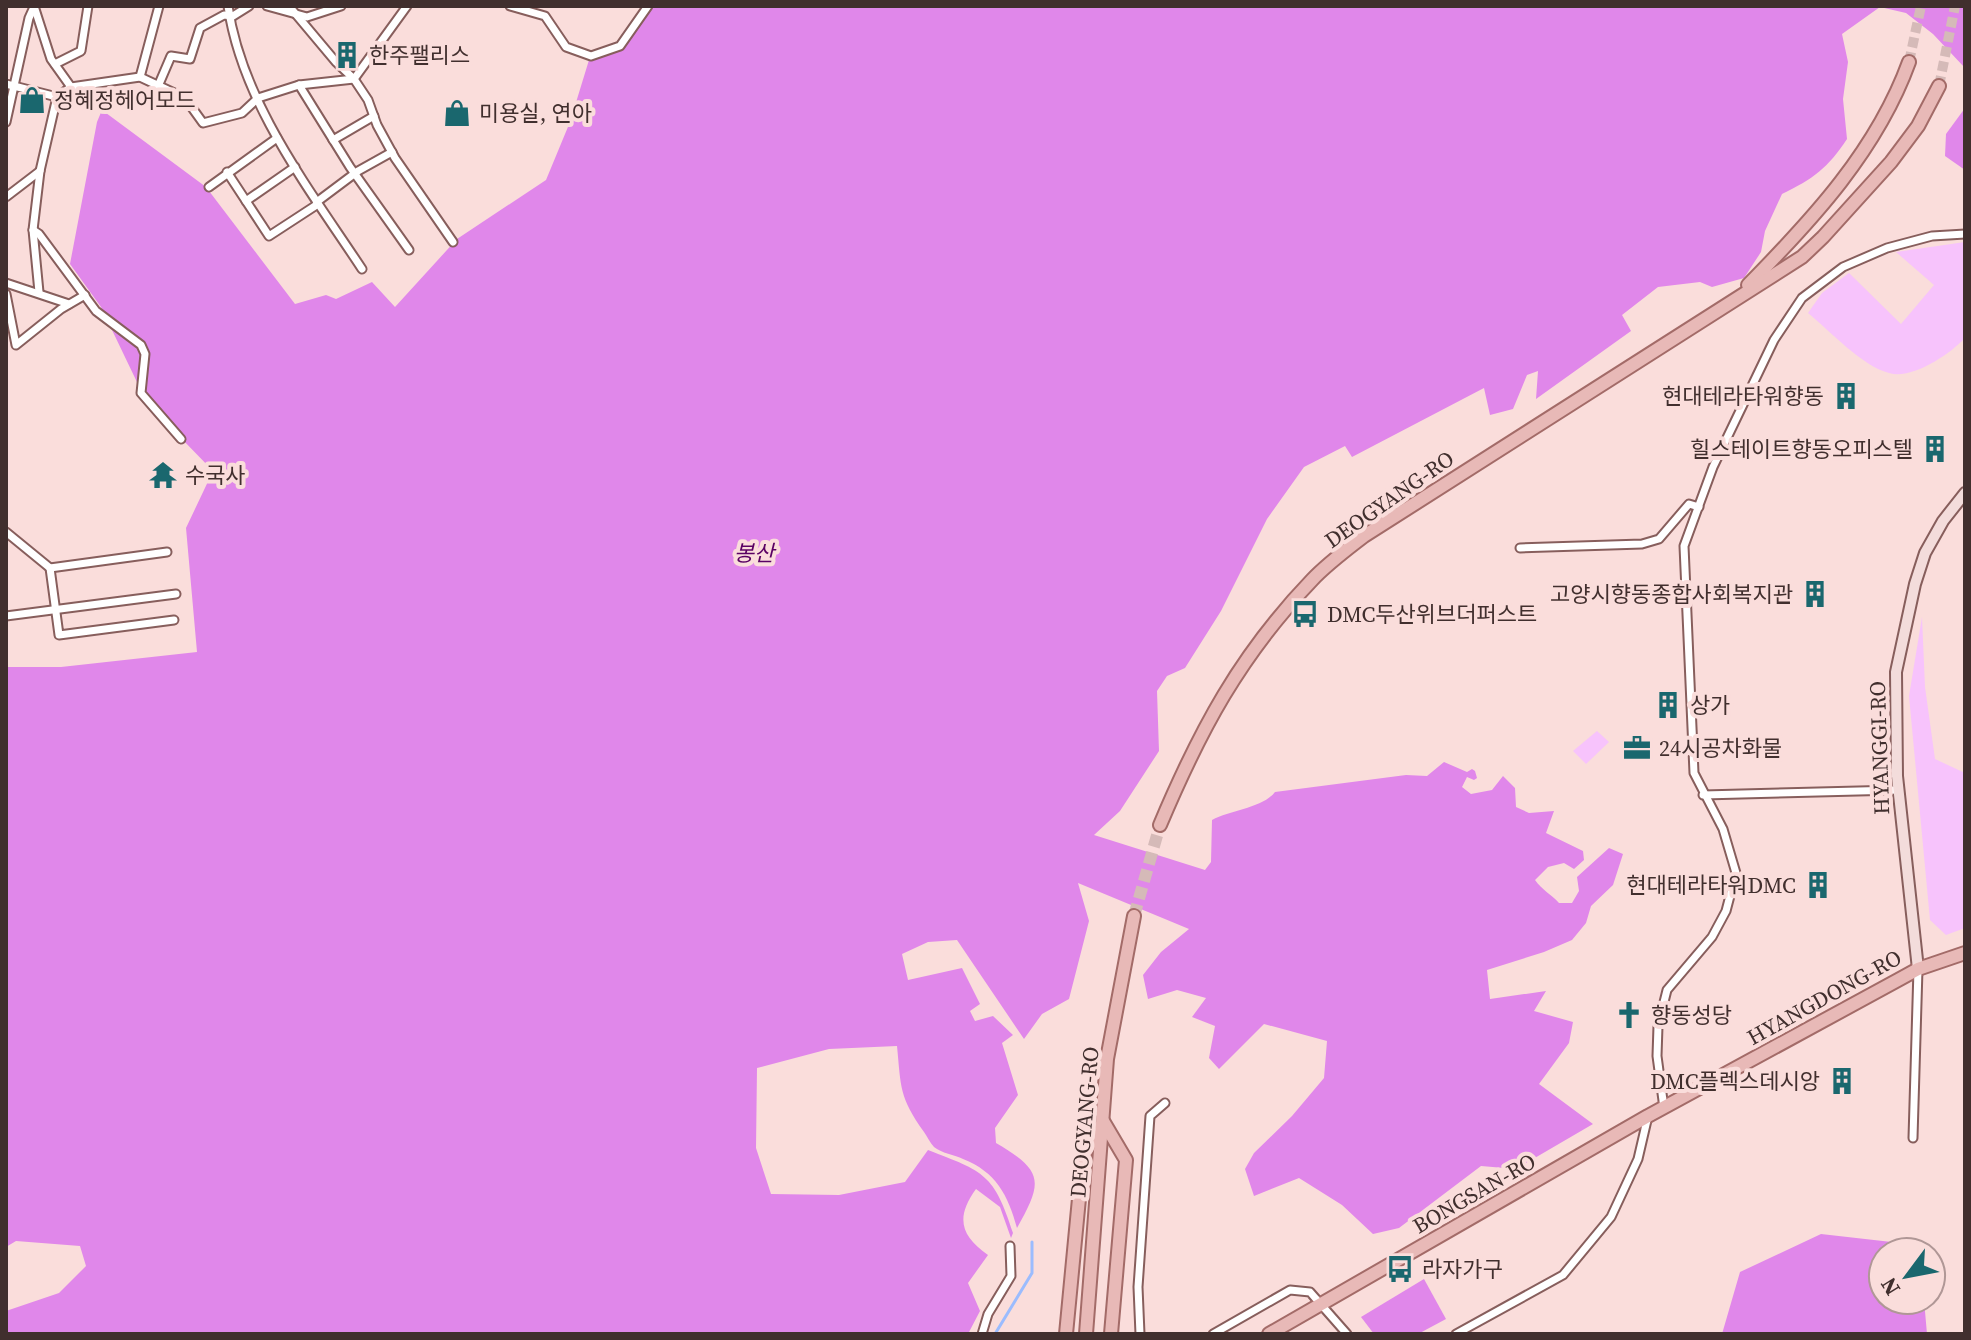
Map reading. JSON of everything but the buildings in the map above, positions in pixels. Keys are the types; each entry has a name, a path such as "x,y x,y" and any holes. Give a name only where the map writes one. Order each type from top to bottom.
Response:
{"main road":[{"name":"DEOGYANG-RO","path":"1736,297 1780,253 1841,183 1896,98 1909,62"},
{"name":"DEOGYANG-RO","path":"1160,825 1191,751 1222,695 1267,631 1314,578 1364,536 1802,257 1891,162 1918,126 1939,86"},
{"name":"HYANGGI-RO","path":"1918,969 1898,790 1896,672 1925,553 1943,521 1965,493"},
{"name":"DEOGYANG-RO","path":"1086,1334 1107,1059 1134,916"},
{"name":"HYANGDONG-RO","path":"1664,1108 1918,969 1965,953"},
{"name":"BONGSAN-RO","path":"1269,1334 1664,1108"},
{"path":"1066,1334 1083,1157 1103,1121"},
{"path":"1103,1121 1126,1160 1111,1334"}],"street":[{"path":"34,6 55,64 71,87"},
{"path":"6,122 10,85 34,6"},
{"path":"55,64 81,51 88,6"},
{"path":"140,77 159,6"},
{"path":"228,6 258,98 277,138 362,269"},
{"path":"159,84 171,56 190,59 200,28 249,6"},
{"path":"267,6 307,17 341,6"},
{"path":"289,6 354,79 368,100 392,152 453,242"},
{"path":"39,292 33,230 40,171 57,97 71,87 140,77 185,98 203,123 242,113 258,98 299,85 354,79 407,6"},
{"path":"510,6 545,16 566,47 591,56 620,46 648,6"},
{"path":"10,85 57,97"},
{"path":"299,85 409,250"},
{"path":"333,140 374,116"},
{"path":"209,187 277,138"},
{"path":"227,172 269,236 315,206 355,173 392,152"},
{"path":"246,201 295,167"},
{"path":"6,197 40,171"},
{"path":"33,230 96,311 141,345 145,354 141,393 181,439"},
{"path":"1664,1108 1657,1056 1658,1026 1667,990 1712,937 1726,911 1736,873 1723,829 1694,773 1684,546 1706,486 1774,340 1802,298 1843,267 1887,248 1932,236 1965,234"},
{"path":"6,283 69,304"},
{"path":"6,294 16,345 85,295"},
{"path":"1520,548 1642,544 1659,539 1706,486"},
{"path":"1689,504 1699,507"},
{"path":"6,532 50,568 59,635 174,620"},
{"path":"6,547 14,538"},
{"path":"50,568 167,552"},
{"path":"6,616 176,594"},
{"path":"1703,795 1898,790"},
{"path":"1913,1138 1918,969"},
{"path":"1140,1334 1138,1287 1150,1116 1165,1103"},
{"path":"1456,1334 1469,1330 1563,1275 1611,1217 1638,1159 1648,1116"},
{"path":"982,1334 988,1314 1011,1276 1010,1246"},
{"path":"1213,1334 1290,1290 1310,1292 1347,1334"}],"shaded area":[{"path":"1965,242 1965,338 1940,358 1919,369 1898,374 1879,369 1857,356 1808,313 1822,293 1849,273 1901,324 1934,285 1896,252"},
{"path":"1922,617 1925,687 1935,759 1965,773 1965,928 1946,935 1930,920 1909,696"},
{"path":"1597,731 1609,742 1586,764 1573,751"}],"green space":[{"name":"봉산","path":"653,6 1965,6 1965,68 1933,34 1906,13 1880,7 1842,34 1848,62 1843,99 1847,139 1819,172 1782,194 1765,231 1761,252 1744,278 1712,287 1700,282 1658,287 1622,315 1631,331 1536,399 1538,371 1527,375 1513,409 1490,415 1484,388 1352,457 1345,446 1304,467 1267,519 1221,611 1185,668 1167,676 1157,691 1159,751 1120,811 1094,835 1205,870 1211,862 1212,820 1263,802 1275,792 1406,775 1427,776 1444,762 1467,772 1475,771 1477,778 1467,777 1462,787 1471,794 1492,790 1503,776 1515,788 1516,807 1529,813 1554,811 1546,833 1583,851 1584,860 1574,869 1564,863 1548,867 1535,880 1559,903 1572,903 1579,891 1577,877 1609,848 1623,854 1613,885 1591,906 1586,923 1572,940 1487,970 1490,999 1546,991 1534,1011 1573,1022 1569,1043 1539,1084 1593,1124 1516,1169 1481,1166 1399,1228 1373,1234 1342,1205 1299,1178 1254,1196 1245,1169 1254,1153 1292,1116 1324,1078 1327,1041 1264,1024 1219,1069 1209,1058 1215,1026 1192,1017 1206,998 1177,990 1148,999 1143,975 1161,952 1189,929 1078,883 1089,921 1069,999 1042,1014 1024,1039 957,940 928,942 902,954 908,980 962,968 980,1004 970,1011 975,1021 993,1016 1013,1035 1002,1043 1018,1095 995,1128 996,1143 1023,1162 1034,1179 1031,1199 1017,1228 1005,1195 992,1178 974,1164 940,1151 931,1144 906,1100 897,1046 829,1049 757,1068 756,1148 771,1194 839,1195 905,1182 928,1150 975,1170 993,1187 1013,1233 1011,1238 1000,1207 976,1189 965,1209 964,1226 972,1241 988,1255 968,1283 980,1311 968,1334 6,1334 6,1311 59,1293 86,1266 80,1246 16,1241 6,1247 6,667 61,667 197,652 186,528 213,471 147,403 101,307 70,264 97,122 102,110 206,187 295,304 326,295 336,299 372,282 395,307 457,239 546,180 570,122 589,60 625,47"},
{"path":"1965,108 1965,170 1945,156 1946,134"},
{"path":"1821,1234 1867,1239 1867,1316 1925,1316 1927,1334 1722,1334 1740,1272"},
{"path":"1424,1279 1446,1319 1418,1334 1374,1334 1361,1317"}],"waterway":[{"path":"995,1334 1032,1273 1032,1242"}],"tunnel":[{"path":"1909,62 1921,6"},
{"path":"1939,86 1955,6"},
{"path":"1134,916 1160,825"}],"place":[{"name":"한주팰리스","path":"347,55"},
{"name":"정혜정헤어모드","path":"32,100"},
{"name":"미용실, 연아","path":"457,113"},
{"name":"현대테라타워향동","path":"1846,396"},
{"name":"힐스테이트향동오피스텔","path":"1935,449"},
{"name":"수국사","path":"163,475"},
{"name":"고양시향동종합사회복지관","path":"1815,594"},
{"name":"DMC두산위브더퍼스트","path":"1305,614"},
{"name":"상가","path":"1668,705"},
{"name":"24시공차화물","path":"1637,748"},
{"name":"현대테라타워DMC","path":"1818,885"},
{"name":"향동성당","path":"1629,1015"},
{"name":"DMC플렉스데시앙","path":"1842,1081"},
{"name":"라자가구","path":"1400,1269"}]}
